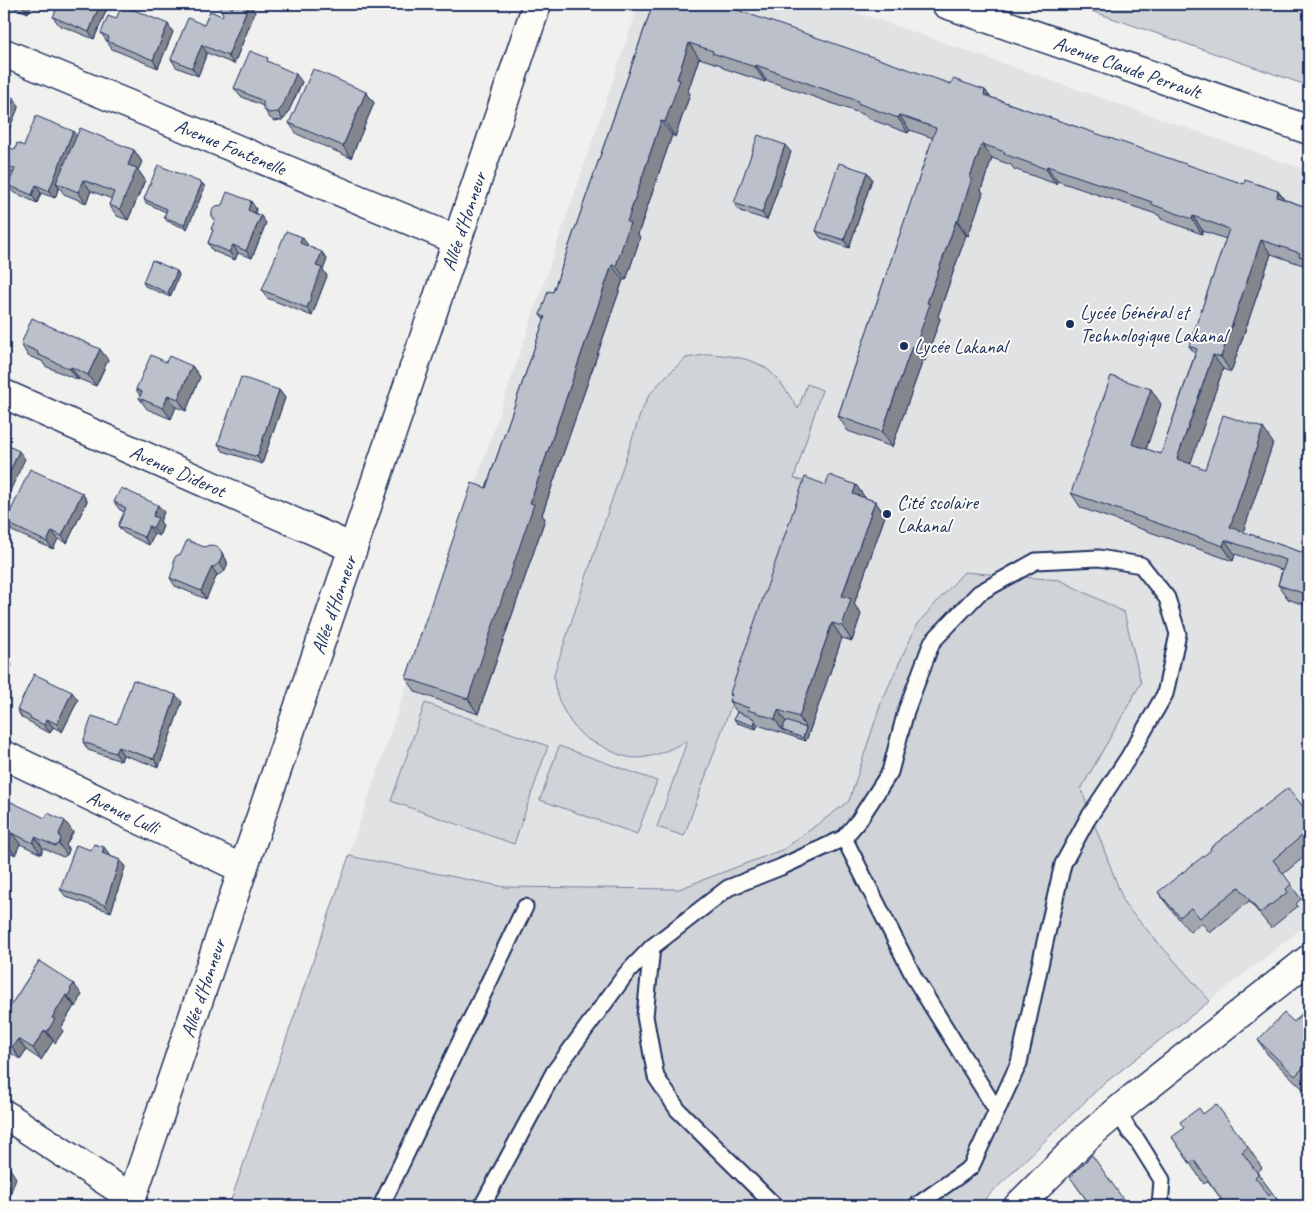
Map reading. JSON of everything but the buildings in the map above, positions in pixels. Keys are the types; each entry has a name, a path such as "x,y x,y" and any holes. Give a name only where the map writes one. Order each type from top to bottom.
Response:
{"main road":[{"name":"Allée d'Honneur","path":"130,1202 537,4"},
{"name":"Avenue Claude Perrault","path":"946,4 1309,130"},
{"name":"Avenue Fontenelle","path":"4,53 458,240"},
{"name":"Avenue Diderot","path":"4,394 353,548"},
{"name":"Avenue Lulli","path":"4,755 242,868"},
{"path":"1018,1206 1088,1136 1309,959"},
{"path":"4,1114 130,1202"}],"lane":[{"path":"482,1206 554,1072 626,974 652,946 728,888 844,838 859,820 890,772 906,711 932,642 979,593 1036,561 1099,558 1141,565 1167,598 1178,634 1165,694 1128,758 1087,820 1064,864 1019,1063 971,1167 916,1206"},
{"path":"844,838 915,979 997,1111"},
{"path":"381,1206 524,907"},
{"path":"652,946 645,1016 656,1077 678,1110 775,1206"},
{"path":"1118,1111 1162,1180 1160,1206"}],"shaded area":[{"name":"Cité scolaire Lakanal","path":"639,4 833,4 1309,171 1309,923 1101,1086 978,1206 229,1206"},
{"path":"1071,4 1309,4 1309,86"},
{"path":"710,354 736,357 761,365 775,376 798,409 807,384 822,390 794,478 811,484 684,836 657,827 687,741 669,750 637,758 620,755 591,741 581,734 569,719 556,692 554,675 641,412 649,395 686,358"},
{"path":"964,572 1060,580 1124,612 1141,683 1081,789 1125,905 1210,1001 1101,1086 978,1206 229,1206 349,856 505,887 679,889 784,849 849,801 881,703 917,624"},
{"path":"425,703 548,746 514,844 391,801"},
{"path":"559,746 657,781 637,834 540,800"}],"place":[{"name":"Lycée Général et Technologique Lakanal","path":"1070,324"},
{"name":"Lycée Lakanal","path":"904,346"},
{"name":"Cité scolaire Lakanal","path":"887,514"}]}
